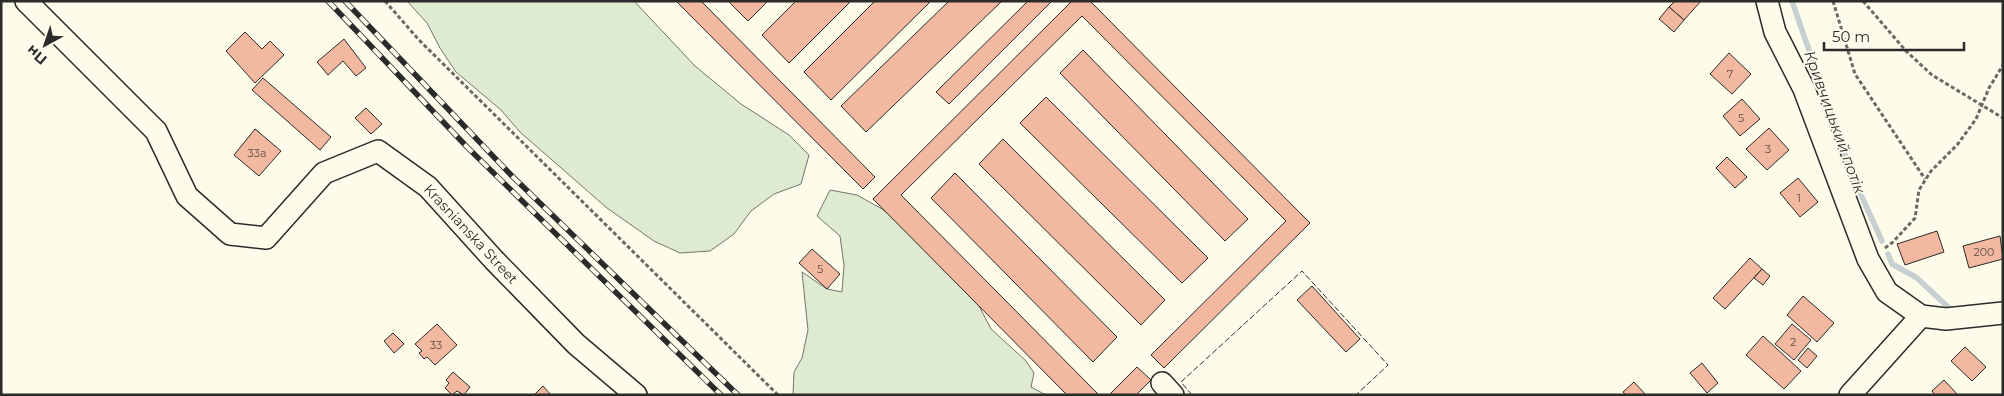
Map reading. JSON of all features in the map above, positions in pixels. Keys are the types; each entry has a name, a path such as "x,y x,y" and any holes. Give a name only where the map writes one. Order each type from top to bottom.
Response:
{"street":[{"name":"Krasnianska Street","path":"26,1 156,131 187,196 230,234 266,238 324,173 378,151 428,187 494,260 576,344 636,395"},
{"path":"1767,1 1775,32 1804,89 1868,259 1887,292 1921,316 1946,319 2003,313"},
{"path":"1850,395 1921,316"}],"path":[{"path":"384,1 419,40 778,395"},
{"path":"1833,1 1855,74 1925,179"},
{"path":"1863,1 1906,51 1932,75 2003,118"},
{"path":"1868,259 1893,242 1915,218 1920,190 1925,179 1957,145 1982,107 2003,65"}],"green space":[{"path":"407,1 634,1 695,66 741,104 789,135 809,155 801,184 774,194 751,211 734,234 710,251 680,253 654,241 607,208 520,132 501,110 456,72 440,48 427,23"},
{"path":"830,190 857,195 882,209 904,227 978,304 991,329 1026,361 1034,373 1031,387 1044,394 1051,395 793,395 794,372 802,358 808,330 802,272 827,289 842,292 844,265 840,236 817,216"}],"building":[{"path":"676,1 701,1 875,177 863,189"},
{"path":"728,1 768,1 748,21"},
{"path":"796,1 851,1 789,63 762,35"},
{"path":"875,1 931,1 831,100 804,72"},
{"path":"949,1 1002,1 866,132 841,106"},
{"path":"1028,1 1052,1 949,104 936,92"},
{"path":"1072,1 1090,1 1310,223 1164,368 1151,355 1286,221 1082,16 901,195 1099,395 1067,395 873,199"},
{"path":"1675,1 1701,1 1684,20 1669,7"},
{"path":"1669,7 1684,20 1674,32 1659,19"},
{"path":"245,32 262,49 270,41 284,55 255,83 226,51"},
{"path":"344,39 366,68 356,76 343,61 328,75 317,62"},
{"path":"1083,50 1248,219 1225,241 1060,73"},
{"path":"1729,53 1751,74 1732,94 1710,74"},
{"path":"263,78 331,137 320,150 252,90"},
{"path":"1046,97 1208,258 1182,283 1020,123"},
{"path":"1742,99 1760,119 1740,136 1723,116"},
{"path":"366,108 382,124 371,134 355,118"},
{"path":"1769,128 1789,150 1767,170 1746,149"},
{"path":"255,129 281,151 259,176 234,155"},
{"path":"1003,139 1165,300 1141,325 979,164"},
{"path":"1727,157 1747,177 1735,188 1716,168"},
{"path":"955,173 1117,337 1093,362 931,198"},
{"path":"1798,178 1818,202 1800,217 1780,193"},
{"path":"1937,231 1944,252 1905,265 1897,244"},
{"path":"2000,236 2003,259 1969,268 1963,246"},
{"path":"812,249 840,274 827,289 799,263"},
{"path":"1750,258 1762,269 1725,309 1713,298"},
{"path":"1762,269 1770,276 1763,285 1754,278"},
{"path":"1312,286 1360,339 1346,352 1297,300"},
{"path":"1803,296 1834,323 1817,342 1787,315"},
{"path":"437,324 457,345 435,365 427,357 424,359 419,353 422,351 415,344"},
{"path":"1792,324 1811,340 1794,360 1775,344"},
{"path":"393,333 404,344 394,353 384,341"},
{"path":"1763,336 1801,371 1784,389 1746,355"},
{"path":"1965,347 1986,367 1972,381 1951,361"},
{"path":"1808,348 1817,356 1807,368 1798,360"},
{"path":"1702,363 1718,383 1707,393 1690,373"},
{"path":"1137,367 1151,380 1136,395 1109,395"},
{"path":"453,372 470,387 464,395 457,391 452,395 445,388 449,383 446,380"},
{"path":"1944,380 1958,395 1935,395 1932,391"},
{"path":"1634,382 1646,395 1626,395 1623,392"},
{"path":"543,386 551,395 534,395"}],"waterway":[{"name":"Кривчицький потік","path":"1792,1 1852,175 1882,241"},
{"name":"Кривчицький потік","path":"1888,254 1892,264 1917,278 1949,308"}],"railway":[{"path":"328,1 468,148 721,395"},
{"path":"345,1 512,176 738,395"}],"fence":[{"path":"1192,395 1181,382 1302,271 1388,365 1356,395"}]}
